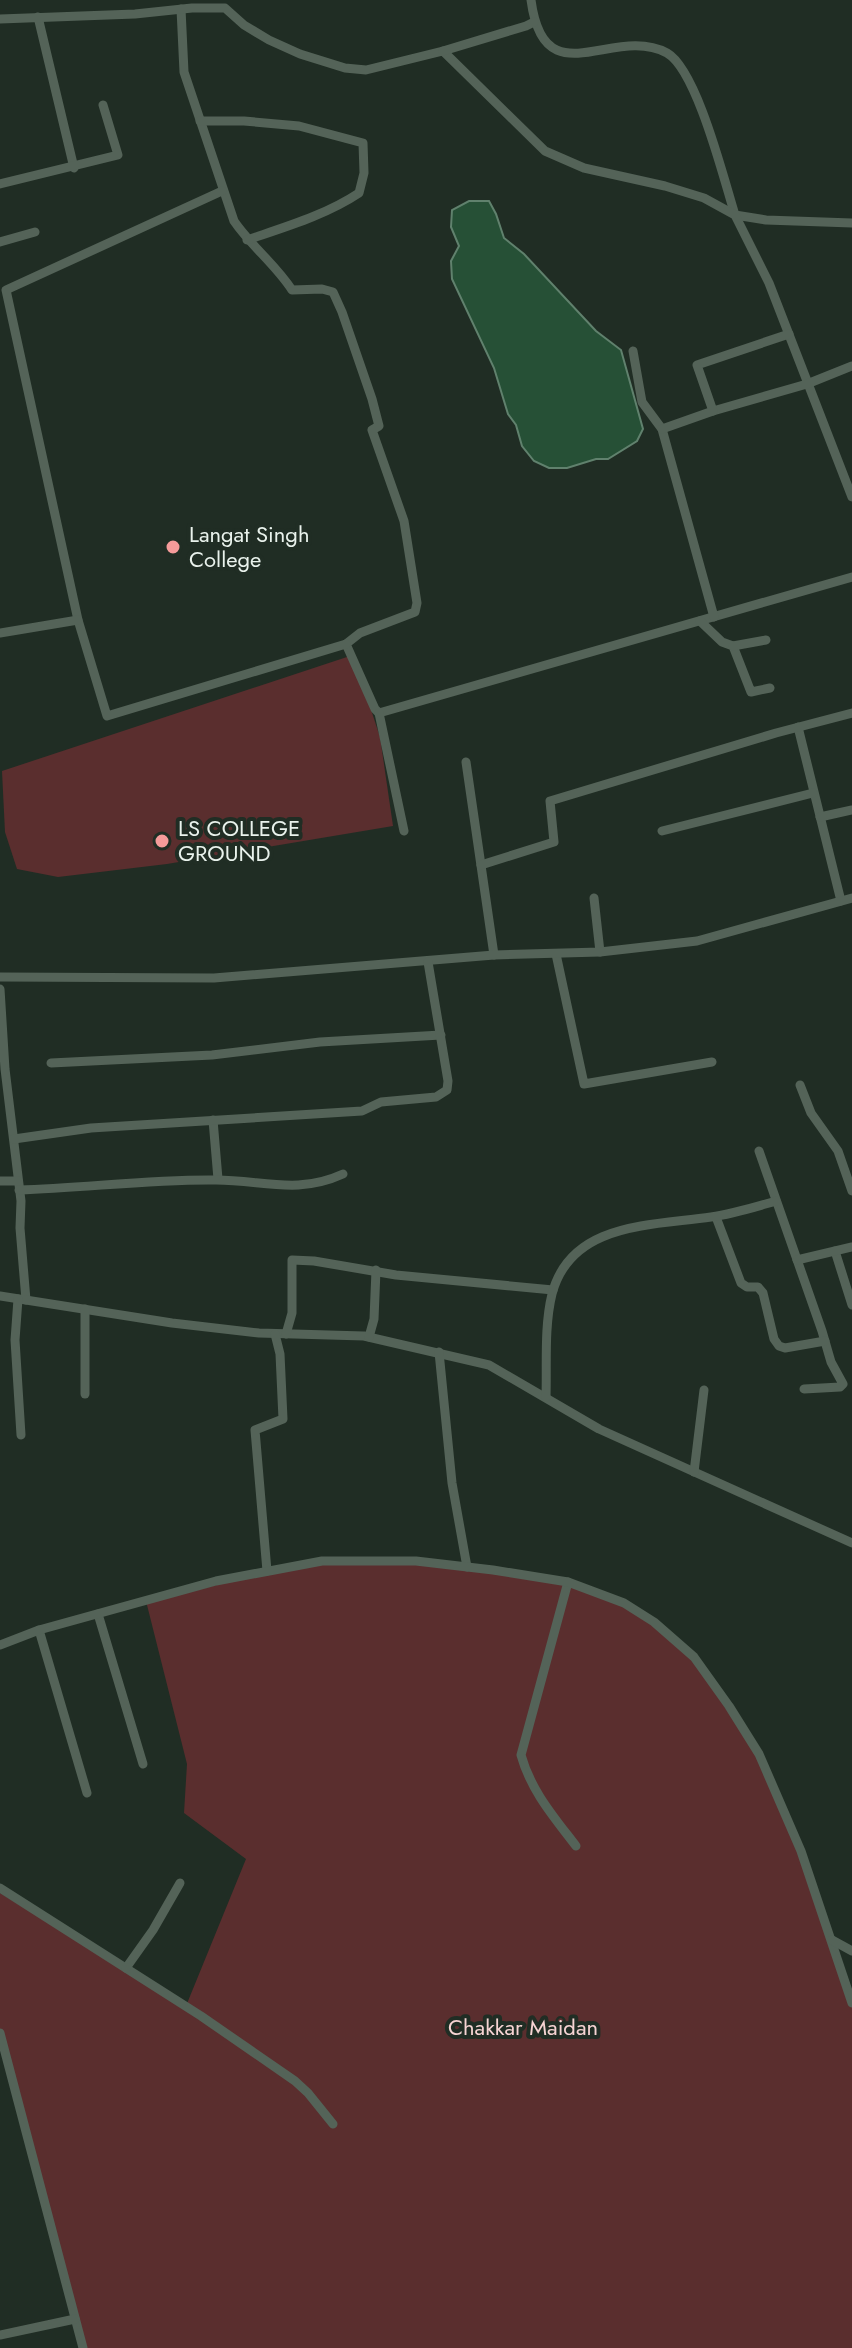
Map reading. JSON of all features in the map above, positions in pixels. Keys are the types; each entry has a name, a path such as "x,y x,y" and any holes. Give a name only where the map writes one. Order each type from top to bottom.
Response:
{"street":[{"path":"531,0 534,22 549,45 562,53 583,55 614,46 635,45 668,54 693,86 735,215 769,283 852,497"},
{"path":"0,19 135,14 226,4 244,25 269,40 300,54 345,68 366,70 443,51 534,22"},
{"path":"181,9 184,72 234,221 292,290 322,289 333,292 342,312 379,426 372,430 404,521 417,603 415,612 360,633 346,644 107,716 78,620 6,290 222,191"},
{"path":"38,17 74,168"},
{"path":"443,51 545,151 584,168 704,198 735,215 766,220 852,223"},
{"path":"0,184 118,155 103,105"},
{"path":"200,121 299,126 363,143 364,173 359,193 296,223 247,240"},
{"path":"0,242 35,232"},
{"path":"713,411 697,365 789,334"},
{"path":"633,351 642,402 662,429 714,617"},
{"path":"662,429 807,384 852,366"},
{"path":"379,713 852,577"},
{"path":"0,633 78,620"},
{"path":"700,621 722,642 733,646 766,640"},
{"path":"346,644 379,713 404,831"},
{"path":"733,646 751,692 770,688"},
{"path":"481,865 554,842 550,801 852,713"},
{"path":"798,727 841,901"},
{"path":"466,762 494,955"},
{"path":"662,831 813,793"},
{"path":"820,817 852,810"},
{"path":"594,898 600,952"},
{"path":"0,977 214,978 494,955 600,952 697,941 852,898"},
{"path":"556,954 584,1084 712,1062"},
{"path":"14,1139 91,1128 362,1111 381,1102 436,1097 447,1090 448,1081 428,962"},
{"path":"0,989 5,1069 19,1185 22,1300 15,1340 21,1435"},
{"path":"51,1063 212,1055 330,1041 441,1035"},
{"path":"800,1085 811,1113 838,1151 852,1191"},
{"path":"213,1120 218,1179"},
{"path":"759,1151 831,1362 843,1384 840,1387 804,1389"},
{"path":"0,1181 19,1185 86,1188 218,1179 267,1186 302,1186 324,1183 343,1174"},
{"path":"546,1397 547,1321 553,1290 572,1254 591,1241 633,1228 716,1217 776,1201"},
{"path":"716,1217 741,1283 761,1289 774,1339 779,1346 785,1348 825,1341"},
{"path":"797,1260 852,1247"},
{"path":"835,1251 852,1305"},
{"path":"267,1571 255,1430 283,1419 281,1334 292,1313 292,1260 449,1281 553,1290"},
{"path":"369,1337 374,1319 376,1270"},
{"path":"0,1296 172,1323 281,1334 369,1337 489,1365 599,1429 852,1543"},
{"path":"85,1309 85,1394"},
{"path":"439,1352 452,1483 467,1567"},
{"path":"694,1472 704,1390"},
{"path":"0,1645 39,1630 216,1581 322,1561 416,1561 467,1567 568,1582 624,1603 654,1622 694,1657 759,1754 801,1851 852,2003"},
{"path":"568,1582 521,1755 526,1775 536,1792 576,1846"},
{"path":"98,1614 143,1764"},
{"path":"39,1630 87,1793"},
{"path":"126,1968 153,1930 180,1883"},
{"path":"0,1888 295,2081 333,2124"},
{"path":"832,1940 852,1951"},
{"path":"0,2033 83,2348"},
{"path":"0,2335 75,2319"}],"green space":[{"path":"353,655 380,737 393,826 167,864 58,877 17,869 5,832 2,771"},
{"name":"Chakkar Maidan","path":"322,1561 416,1561 568,1582 624,1603 694,1657 759,1754 801,1851 852,2003 852,2348 83,2348 0,2031 0,1893 186,2006 246,1859 184,1813 187,1764 146,1601"}],"shaded area":[{"path":"469,201 489,201 504,238 524,254 596,331 621,350 643,429 637,441 608,459 596,459 567,468 549,468 534,461 522,446 494,368 452,279 451,261 459,246 451,227 452,210"}],"place":[{"name":"Langat Singh College","path":"173,547"},
{"name":"LS COLLEGE GROUND","path":"162,841"}]}
